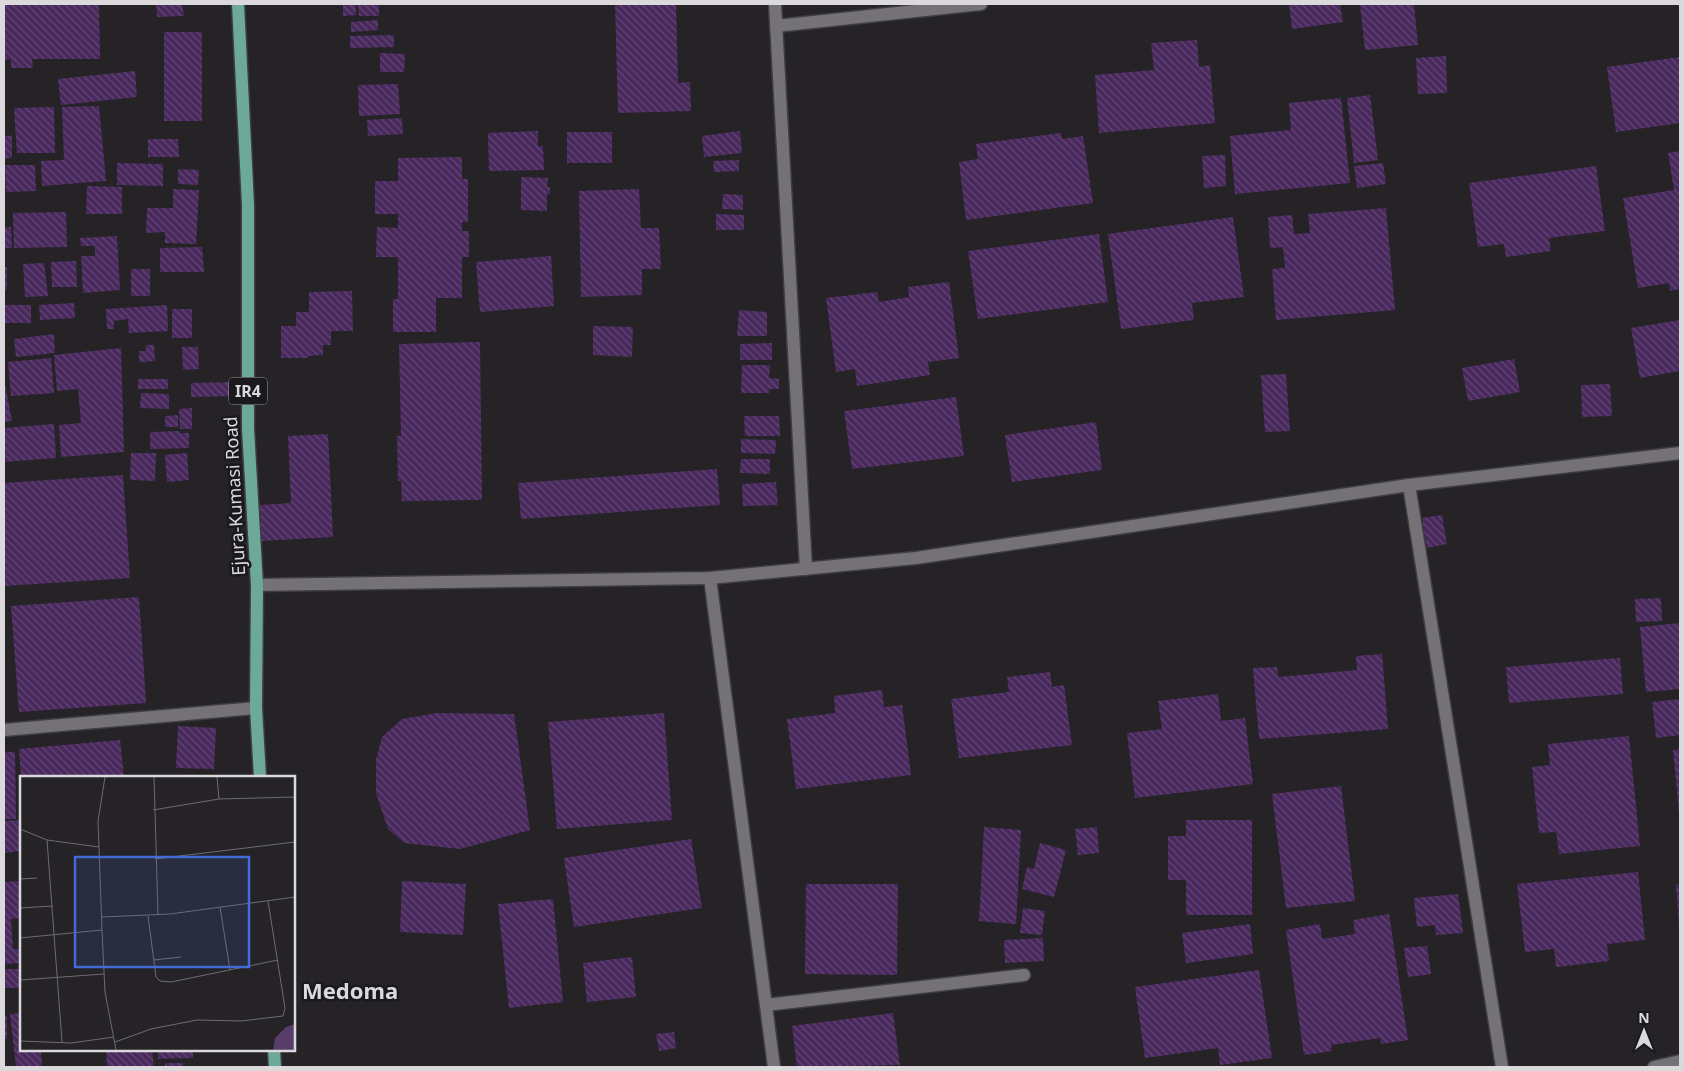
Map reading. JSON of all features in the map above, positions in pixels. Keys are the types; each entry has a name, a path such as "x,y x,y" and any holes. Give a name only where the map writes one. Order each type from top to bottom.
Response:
{"main road":[{"name":"Ejura-Kumasi Road","path":"238,4 248,205 248,429 257,585 256,708 260,776"},
{"path":"274,1051 275,1067"}],"street":[{"path":"775,4 806,569"},
{"path":"776,26 981,4"},
{"path":"257,585 710,578 916,558 1409,485 1680,453"},
{"path":"1409,485 1502,1067"},
{"path":"710,578 774,1067"},
{"path":"4,730 256,708"},
{"path":"766,1005 1024,975"},
{"path":"1654,1067 1680,1061"}],"building":[{"path":"4,4 99,4 100,59 32,59 33,68 11,68 11,59 4,60"},
{"path":"156,4 182,4 184,16 157,17"},
{"path":"343,4 356,4 356,15 343,16"},
{"path":"358,4 379,4 379,16 359,16"},
{"path":"615,4 676,4 678,83 690,82 691,111 618,113"},
{"path":"1289,4 1340,4 1343,22 1292,29"},
{"path":"1360,4 1414,4 1418,45 1365,50"},
{"path":"378,20 378,30 351,32 351,22"},
{"path":"164,32 202,32 202,121 164,121"},
{"path":"394,35 394,47 350,48 350,36"},
{"path":"1197,40 1199,67 1210,65 1215,123 1099,133 1095,75 1154,70 1151,43"},
{"path":"380,53 405,54 404,72 380,72"},
{"path":"1446,56 1447,93 1418,94 1416,58"},
{"path":"1680,57 1680,123 1616,132 1607,67"},
{"path":"135,71 137,97 61,105 58,79"},
{"path":"398,84 400,114 359,116 358,85"},
{"path":"1370,95 1378,160 1354,163 1347,98"},
{"path":"1341,98 1350,183 1235,194 1230,136 1291,130 1289,103"},
{"path":"99,106 106,181 42,186 41,161 64,160 62,107"},
{"path":"54,107 55,153 17,153 14,108"},
{"path":"402,118 403,134 368,136 367,120"},
{"path":"538,131 538,146 543,146 544,170 489,171 488,133"},
{"path":"740,131 742,153 704,157 702,136"},
{"path":"567,132 612,132 612,163 567,163"},
{"path":"1061,133 1062,139 1083,136 1093,203 966,220 959,162 978,159 976,144"},
{"path":"4,136 12,136 12,158 4,159"},
{"path":"148,139 178,139 179,157 148,157"},
{"path":"1680,151 1680,289 1670,291 1669,283 1638,288 1623,198 1674,190 1668,153"},
{"path":"1225,155 1226,186 1204,188 1202,156"},
{"path":"462,157 462,179 468,179 468,222 462,222 462,231 469,231 469,257 462,257 462,298 436,298 436,332 393,332 393,299 398,299 398,257 376,257 377,227 398,228 398,214 375,214 375,181 398,181 398,158"},
{"path":"739,160 739,171 714,172 713,161"},
{"path":"117,163 163,164 163,186 117,185"},
{"path":"1383,163 1386,184 1357,188 1354,166"},
{"path":"5,165 35,165 36,191 6,192"},
{"path":"1596,166 1605,231 1549,238 1551,251 1506,257 1504,244 1478,247 1469,183"},
{"path":"178,169 199,170 198,185 178,184"},
{"path":"521,177 548,178 547,187 550,187 550,194 547,194 547,211 521,210"},
{"path":"87,186 122,187 122,214 86,214"},
{"path":"173,189 199,190 196,244 165,243 165,232 146,233 147,208 173,208"},
{"path":"639,189 641,228 659,228 661,269 642,269 642,295 581,297 579,191"},
{"path":"723,194 743,195 743,210 722,209"},
{"path":"1386,208 1395,310 1276,320 1272,269 1285,268 1283,247 1270,248 1268,217 1292,215 1294,234 1310,233 1308,214"},
{"path":"66,212 67,247 14,248 13,213"},
{"path":"716,214 744,215 744,230 716,230"},
{"path":"1233,217 1244,297 1192,303 1194,320 1121,329 1108,234"},
{"path":"4,227 11,227 12,248 4,248"},
{"path":"1099,234 1108,302 978,319 968,251"},
{"path":"117,236 120,290 83,293 81,256 95,256 95,246 81,246 80,238"},
{"path":"202,247 204,272 160,272 160,248"},
{"path":"551,256 554,306 480,312 476,262"},
{"path":"76,261 77,287 52,287 51,262"},
{"path":"44,263 48,296 25,297 23,264"},
{"path":"4,267 7,267 7,290 4,290"},
{"path":"131,269 150,269 150,296 131,296"},
{"path":"949,282 959,358 928,362 930,375 857,386 855,369 836,372 826,298 877,292 879,302 909,297 908,287"},
{"path":"352,291 353,331 331,331 331,345 323,345 323,355 308,356 308,358 281,358 281,326 296,326 296,312 309,312 309,292"},
{"path":"74,303 75,318 40,320 39,305"},
{"path":"4,305 31,305 31,323 4,323"},
{"path":"167,305 168,331 129,333 128,319 114,321 114,329 107,329 106,309"},
{"path":"172,309 192,309 192,338 172,338"},
{"path":"739,310 767,312 767,336 737,336"},
{"path":"1680,320 1680,371 1640,378 1631,328"},
{"path":"593,326 633,327 632,357 593,355"},
{"path":"54,334 55,353 16,357 14,339"},
{"path":"480,342 482,500 402,501 401,481 398,481 397,436 401,436 399,344"},
{"path":"772,343 772,360 740,360 740,344"},
{"path":"146,345 154,345 155,361 139,362 139,351 146,351"},
{"path":"182,347 198,347 199,369 183,370"},
{"path":"121,348 124,452 61,457 59,425 81,423 78,389 57,391 54,355"},
{"path":"51,358 54,393 11,396 8,362"},
{"path":"1514,359 1520,392 1468,401 1462,368"},
{"path":"742,365 770,365 769,378 779,379 779,389 769,389 769,393 741,393"},
{"path":"1286,374 1290,431 1265,432 1261,375"},
{"path":"4,378 12,421 4,422"},
{"path":"138,379 168,379 168,389 138,389"},
{"path":"235,382 235,396 191,397 191,383"},
{"path":"1610,384 1612,416 1582,417 1581,385"},
{"path":"141,393 169,394 169,409 140,408"},
{"path":"956,397 964,456 852,469 844,411"},
{"path":"192,408 192,429 180,429 179,409"},
{"path":"178,415 178,427 165,427 165,416"},
{"path":"744,416 779,416 780,436 745,436"},
{"path":"1096,422 1102,470 1012,482 1005,435"},
{"path":"54,424 56,458 4,462 4,428"},
{"path":"179,431 179,433 189,433 189,448 150,449 150,432"},
{"path":"328,434 333,537 261,541 260,505 291,503 288,436"},
{"path":"741,439 776,440 775,454 741,453"},
{"path":"131,453 156,453 155,481 130,480"},
{"path":"187,453 189,480 167,482 165,455"},
{"path":"741,459 770,459 770,474 740,473"},
{"path":"717,469 720,505 521,519 518,483"},
{"path":"123,475 130,578 4,586 4,483"},
{"path":"776,482 778,505 743,506 742,484"},
{"path":"1442,515 1447,544 1427,548 1422,518"},
{"path":"139,597 146,703 19,712 11,606"},
{"path":"1661,598 1662,621 1636,622 1635,599"},
{"path":"1680,623 1680,689 1646,692 1640,627"},
{"path":"1382,654 1388,729 1259,739 1253,668 1277,667 1278,677 1357,670 1356,656"},
{"path":"1620,658 1623,694 1509,703 1506,667"},
{"path":"1050,672 1052,687 1064,685 1072,745 959,758 951,699 1009,692 1007,677"},
{"path":"882,690 884,707 902,705 911,775 796,789 787,719 835,713 834,696"},
{"path":"1218,694 1221,721 1245,718 1253,784 1135,798 1127,733 1162,729 1158,701"},
{"path":"1680,699 1680,735 1656,738 1652,702"},
{"path":"437,713 514,714 530,830 460,849 404,843 388,829 376,793 376,760 382,737 402,719"},
{"path":"664,713 672,820 557,829 548,722"},
{"path":"178,726 216,728 214,769 176,768"},
{"path":"1629,736 1640,846 1559,854 1556,832 1539,833 1532,767 1550,765 1548,744"},
{"path":"120,740 124,776 21,776 19,749"},
{"path":"1680,749 1680,813 1679,813 1673,750"},
{"path":"4,752 15,752 16,819 4,819"},
{"path":"1341,786 1355,901 1286,908 1272,794"},
{"path":"20,820 20,851 4,853 4,821"},
{"path":"1186,820 1252,820 1252,915 1186,915 1186,880 1168,880 1168,836 1186,836"},
{"path":"984,827 1021,830 1016,924 979,921"},
{"path":"1097,827 1099,853 1078,855 1075,829"},
{"path":"691,839 702,908 574,927 564,858"},
{"path":"1040,843 1066,850 1054,897 1022,889 1027,867 1034,869"},
{"path":"1638,872 1645,940 1607,944 1609,961 1556,967 1554,949 1525,952 1517,884"},
{"path":"20,881 20,918 11,919 13,949 20,949 20,963 4,964 4,882"},
{"path":"402,881 466,884 463,935 400,932"},
{"path":"806,884 898,884 897,975 805,974"},
{"path":"1680,884 1680,924 1679,925 1676,885"},
{"path":"1458,894 1463,933 1436,935 1435,925 1417,927 1414,898"},
{"path":"553,899 563,1002 509,1008 498,904"},
{"path":"1023,908 1045,911 1042,935 1020,933"},
{"path":"1389,914 1408,1040 1381,1044 1380,1038 1331,1045 1332,1051 1304,1055 1286,930 1320,924 1322,939 1355,934 1353,920"},
{"path":"1250,924 1253,954 1186,963 1182,933"},
{"path":"1043,938 1044,961 1005,963 1004,940"},
{"path":"1427,946 1431,974 1408,977 1404,948"},
{"path":"632,957 636,997 587,1002 583,963"},
{"path":"4,969 20,969 20,988 4,988"},
{"path":"1259,970 1272,1058 1220,1065 1218,1048 1145,1058 1135,987"},
{"path":"20,1013 20,1051 41,1051 42,1067 16,1067 10,1014"},
{"path":"893,1013 900,1065 797,1067 792,1026"},
{"path":"4,1016 7,1016 7,1039 4,1039"},
{"path":"674,1032 676,1048 659,1051 656,1034"},
{"path":"106,1051 152,1051 154,1067 107,1067"},
{"path":"158,1051 193,1051 193,1058 158,1059"},
{"path":"165,1063 183,1063 183,1067 165,1067"}],"district":[{"name":"Medoma","path":"350,991"}]}
